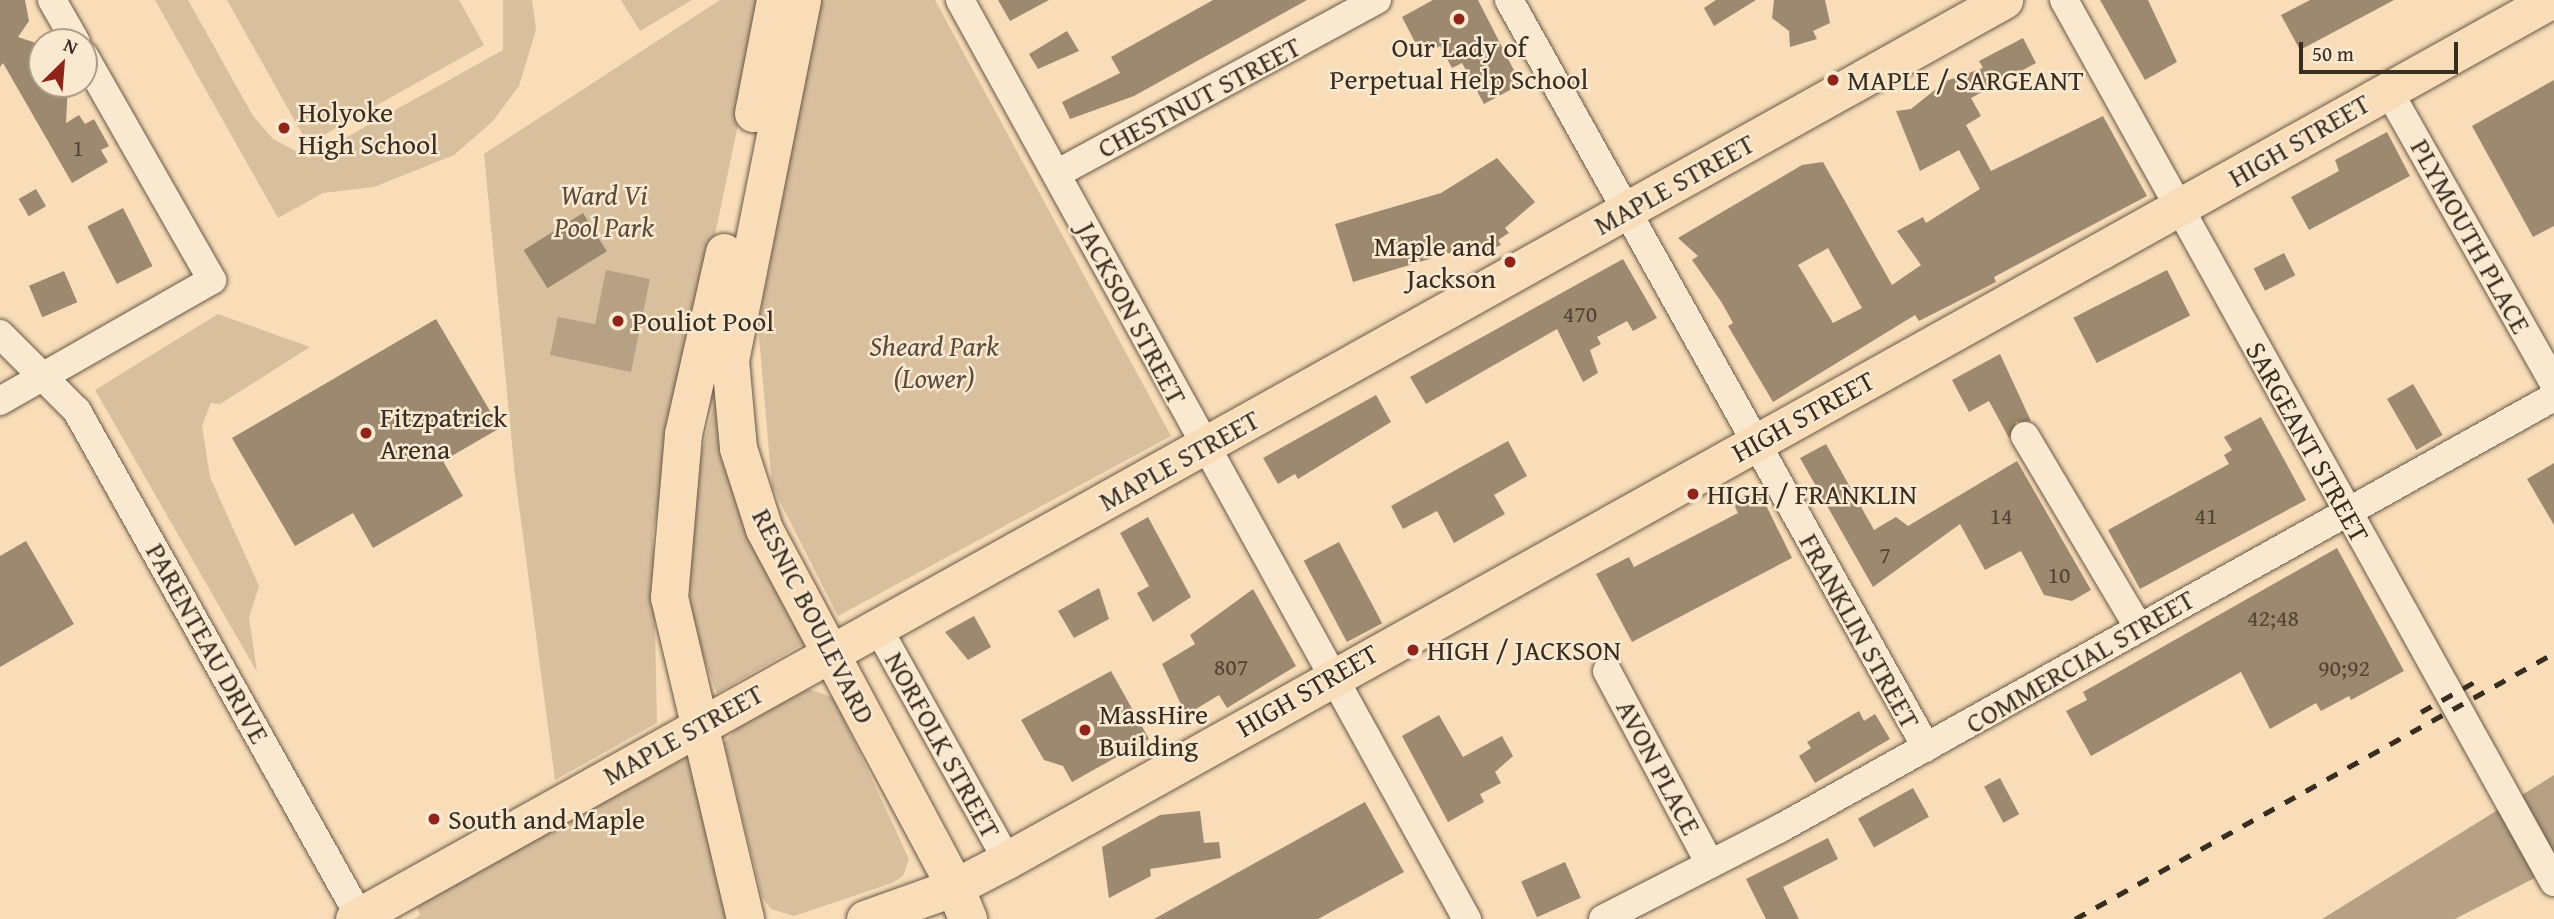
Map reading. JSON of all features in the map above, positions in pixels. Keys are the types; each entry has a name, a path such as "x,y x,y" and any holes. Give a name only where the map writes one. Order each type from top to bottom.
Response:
{"main road":[{"path":"745,919 669,597 670,535 683,434 775,0"},
{"name":"RESNIC BOULEVARD","path":"802,0 730,360 738,448 764,529 962,903"},
{"name":"MAPLE STREET","path":"359,918 701,724 879,630 2004,0"},
{"name":"HIGH STREET","path":"865,919 962,903 1007,860 1331,676 2180,208 2551,0"}],"street":[{"path":"52,0 68,28"},
{"name":"JACKSON STREET","path":"960,0 1058,173 1204,446 1467,919"},
{"name":"CHESTNUT STREET","path":"1058,173 1377,0"},
{"name":"FRANKLIN STREET","path":"1509,0 1926,747"},
{"name":"SARGEANT STREET","path":"2064,0 2554,882"},
{"path":"0,401 212,280 98,80"},
{"name":"PLYMOUTH PLACE","path":"2388,90 2554,383"},
{"name":"PARENTEAU DRIVE","path":"0,334 40,377 77,411 359,918"},
{"name":"COMMERCIAL STREET","path":"1603,919 1926,747 2345,509 2554,397"},
{"path":"2025,436 2139,628"},
{"name":"NORFOLK STREET","path":"879,630 1007,860"},
{"name":"AVON PLACE","path":"1607,671 1710,863"}],"green space":[{"path":"155,0 188,0 253,116 273,139 309,158 503,50 503,0 532,0 536,30 519,86 493,121 454,155 374,187 323,193 278,218"},
{"path":"227,0 459,0 484,45 308,144"},
{"path":"621,0 692,0 640,31"},
{"name":"Ward Vi Pool Park","path":"720,0 764,0 653,532 657,723 555,780 515,475 484,154"},
{"name":"Sheard Park (Lower)","path":"820,0 935,0 1171,436 838,616 772,486 758,325"},
{"path":"218,314 310,347 220,404 211,403 202,426 210,477 259,586 249,618 257,672 95,390"},
{"path":"717,392 806,642 717,693 692,628 687,550 689,504"},
{"path":"808,689 832,697 838,706 909,859 903,876 892,883 794,916 771,909 762,897 724,743 737,728"},
{"path":"691,755 739,919 414,919 420,915 416,905"}],"shaded area":[{"name":"Pouliot Pool","path":"606,270 650,279 631,372 550,355 558,317 595,324"},
{"path":"2554,775 2554,868 2455,919 2322,919"}],"building":[{"path":"0,0 25,0 29,21 18,37 28,40 28,98 67,98 66,123 79,115 85,124 94,119 109,146 101,150 108,162 72,183 3,63 0,67"},
{"path":"998,0 1049,0 1010,21"},
{"path":"1213,0 1307,0 1134,96 1070,119 1062,102 1120,73 1111,57"},
{"path":"1433,0 1478,0 1521,84 1484,104 1462,63 1452,68 1440,46 1422,56 1402,17"},
{"path":"1716,0 1756,0 1714,26 1704,8"},
{"path":"1774,0 1825,0 1830,23 1813,31 1817,39 1790,47 1789,31 1772,18"},
{"path":"2100,0 2148,0 2177,62 2145,80"},
{"path":"2310,0 2394,0 2300,50 2281,15"},
{"path":"1067,31 1079,51 1038,69 1029,54"},
{"path":"2023,38 2036,63 1971,98 1981,116 1966,125 1991,171 2103,116 2147,196 1994,277 1996,282 1919,321 1915,315 1773,402 1728,326 1733,323 1722,303 1692,260 1698,256 1678,238 1802,165 1823,162 1892,285 1921,265 1897,231 1923,217 1926,223 1980,189 1959,150 1920,171 1896,111 1911,109 1946,81 1983,68 1979,61","holes":["1828,248 1862,308 1833,323 1798,265"]},
{"path":"2554,80 2554,226 2533,237 2472,126"},
{"path":"2387,132 2410,176 2309,230 2291,197 2339,171 2335,160"},
{"path":"1497,158 1535,202 1505,228 1509,233 1498,240 1501,245 1481,254 1478,247 1463,249 1353,282 1335,224 1441,193"},
{"path":"36,189 46,206 29,216 19,199"},
{"path":"123,208 153,266 117,284 87,226"},
{"path":"583,213 607,251 547,288 524,250"},
{"path":"2284,253 2295,275 2265,291 2254,268"},
{"path":"1623,259 1657,318 1633,331 1627,321 1597,337 1601,344 1590,350 1598,373 1583,382 1557,329 1426,404 1410,377"},
{"path":"2167,270 2190,315 2097,363 2073,318"},
{"path":"64,271 77,302 42,317 29,286"},
{"name":"Fitzpatrick Arena","path":"436,319 500,428 443,461 463,496 373,548 353,513 295,546 232,438"},
{"path":"2000,354 2031,421 2016,422 2009,438 1989,401 1969,412 1952,380"},
{"path":"2413,384 2442,435 2417,450 2387,399"},
{"path":"1376,395 1391,422 1298,479 1295,474 1278,484 1263,458"},
{"path":"2261,417 2306,500 2140,589 2108,530 2229,464 2224,455 2232,450 2224,437"},
{"path":"1508,441 1527,476 1494,495 1505,514 1454,543 1437,511 1403,529 1391,506"},
{"path":"1826,444 1874,530 1896,517 1908,526 2017,461 2091,590 2072,601 2044,595 2021,551 1985,570 1960,524 1873,587 1800,458"},
{"path":"2554,463 2554,525 2527,479"},
{"path":"1758,489 1792,558 1632,642 1596,574 1629,557 1634,567 1738,513 1733,503"},
{"path":"1148,517 1191,597 1153,622 1137,593 1149,586 1120,533"},
{"path":"26,541 74,624 0,667 0,556"},
{"path":"1339,542 1382,623 1347,642 1304,561"},
{"path":"2337,548 2404,671 2351,700 2349,696 2321,711 2316,703 2270,729 2241,672 2091,756 2066,711 2087,700 2083,692"},
{"path":"1099,588 1109,619 1074,638 1058,611"},
{"path":"1253,589 1296,666 1227,708 1219,695 1186,715 1162,664 1195,644 1190,635"},
{"path":"974,616 991,647 968,660 945,632"},
{"name":"MassHire Building","path":"1111,671 1149,739 1072,782 1063,766 1044,760 1021,720"},
{"path":"1859,711 1864,721 1875,714 1890,739 1815,783 1799,756 1811,748 1807,742"},
{"path":"1439,715 1463,757 1502,736 1513,756 1495,772 1501,783 1480,794 1484,802 1448,822 1402,736"},
{"path":"2000,778 2019,814 2003,823 1984,786"},
{"path":"1913,788 1929,817 1874,847 1858,819"},
{"path":"1365,802 1404,872 1318,919 1154,919"},
{"path":"1200,811 1204,843 1219,842 1221,858 1150,869 1151,876 1109,898 1102,847 1160,815"},
{"path":"1828,838 1838,859 1783,887 1799,919 1766,919 1746,879"},
{"path":"1565,862 1581,898 1537,917 1521,882"}],"railway":[{"path":"2075,919 2554,653"},
{"path":"2421,712 2478,680"}],"place":[{"name":"Our Lady of Perpetual Help School","path":"1459,19"},
{"name":"MAPLE / SARGEANT","path":"1833,80"},
{"name":"Holyoke High School","path":"284,128"},
{"name":"Maple and Jackson","path":"1510,262"},
{"name":"Pouliot Pool","path":"618,321"},
{"name":"Fitzpatrick Arena","path":"366,433"},
{"name":"HIGH / FRANKLIN","path":"1693,494"},
{"name":"HIGH / JACKSON","path":"1413,650"},
{"name":"MassHire Building","path":"1085,730"},
{"name":"South and Maple","path":"434,819"}]}
